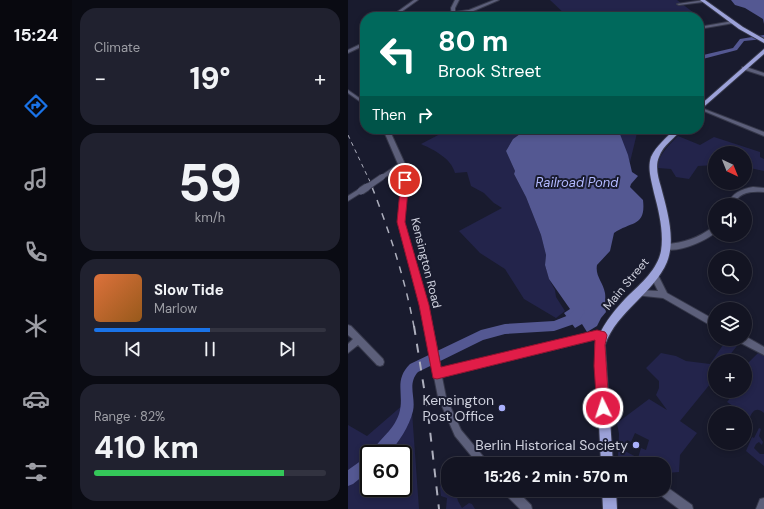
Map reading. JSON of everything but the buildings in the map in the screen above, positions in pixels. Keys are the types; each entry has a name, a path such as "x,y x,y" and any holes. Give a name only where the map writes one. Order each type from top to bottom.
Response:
{"main road":[{"path":"702,0 764,42"},
{"path":"704,104 764,51"},
{"name":"Main Street","path":"602,335 654,275 663,261 666,247 665,228 653,164 663,145 674,134"},
{"path":"602,335 600,345 600,366 607,457"},
{"path":"609,497 610,509"}],"street":[{"path":"399,12 416,0"},
{"path":"454,12 453,8 457,0"},
{"path":"466,12 497,0"},
{"path":"679,4 702,0"},
{"path":"704,27 733,22"},
{"path":"348,52 360,46"},
{"path":"744,68 764,75"},
{"path":"348,91 360,100"},
{"path":"704,111 764,134"},
{"name":"Kensington Road","path":"388,134 402,164 405,180 401,222 424,305 437,374 445,405 455,428 478,457"},
{"path":"348,199 402,164"},
{"path":"734,198 741,192 748,190 764,190"},
{"path":"666,247 683,246 708,233"},
{"path":"654,275 664,295"},
{"path":"638,293 664,295 708,320"},
{"path":"348,329 380,362"},
{"path":"437,374 602,335"},
{"path":"348,349 358,340"},
{"path":"752,345 764,352"},
{"path":"671,496 688,509"},
{"path":"516,497 527,509"},
{"path":"761,509 764,502"}],"shaded area":[{"path":"550,0 677,0 693,12 563,12"},
{"path":"440,134 520,134 513,139 506,151 515,171 514,174 526,197 541,235 546,255 545,265 549,279 555,290 556,297 565,311 556,318 524,299 505,269 480,253 459,231 502,208 494,203 484,193 471,186 467,172 455,173 450,163 446,159 421,144"},
{"path":"618,134 637,134 630,162"},
{"path":"678,136 700,145 714,137 742,146 708,146 708,165 698,166 689,179 676,177 671,169 658,168 660,159 668,146"},
{"path":"752,149 760,152 760,157 764,159 764,171 752,168"},
{"path":"722,346 737,346 731,354 717,354"},
{"path":"661,353 676,356 686,361 708,364 708,387 680,421 697,433 680,455 679,472 671,473 671,457 638,457 641,448 646,450 649,440 635,433 631,442 627,440 623,450 636,457 618,457 619,434 617,423 649,399 667,410 656,395 659,388 659,381 646,368"},
{"path":"758,353 764,355 764,413 756,410 752,413 752,406 733,406 727,402 730,398 752,398 752,359"},
{"path":"411,398 419,509 348,509 348,425 367,436"},
{"path":"759,428 761,429 759,436 763,442 762,445 759,442 754,448 760,454 764,454 764,466 746,451 752,450 752,437 754,438"},
{"path":"444,497 457,497 462,508 469,503 472,504 475,509 446,509 447,498"}],"water":[{"path":"731,0 764,0 764,24 763,19 745,8 735,5"},
{"name":"Railroad Pond","path":"520,134 620,134 628,155 632,172 638,176 630,187 643,200 642,215 636,222 614,233 610,251 597,265 598,276 605,293 606,312 597,326 587,332 582,324 575,328 564,313 570,309 549,279 545,265 546,255 541,235 526,197 514,174 515,171 506,151 513,139"}],"waterway":[{"path":"704,57 735,49 742,40 764,37"},
{"path":"387,445 395,435 404,418 407,406 406,383 409,373 414,368 481,335 505,329 554,326 573,319 579,312"},
{"path":"348,479 360,469"}],"railway":[{"path":"348,135 373,188"},
{"path":"372,187 396,256 414,327"},
{"path":"414,326 428,413 439,509"}],"place":[{"name":"Kensington Post Office","path":"502,408"},
{"name":"Berlin Historical Society","path":"636,445"}],"route":[{"path":"405,180 401,222 424,305 437,374 602,335 600,345 600,366 603,408"}]}
